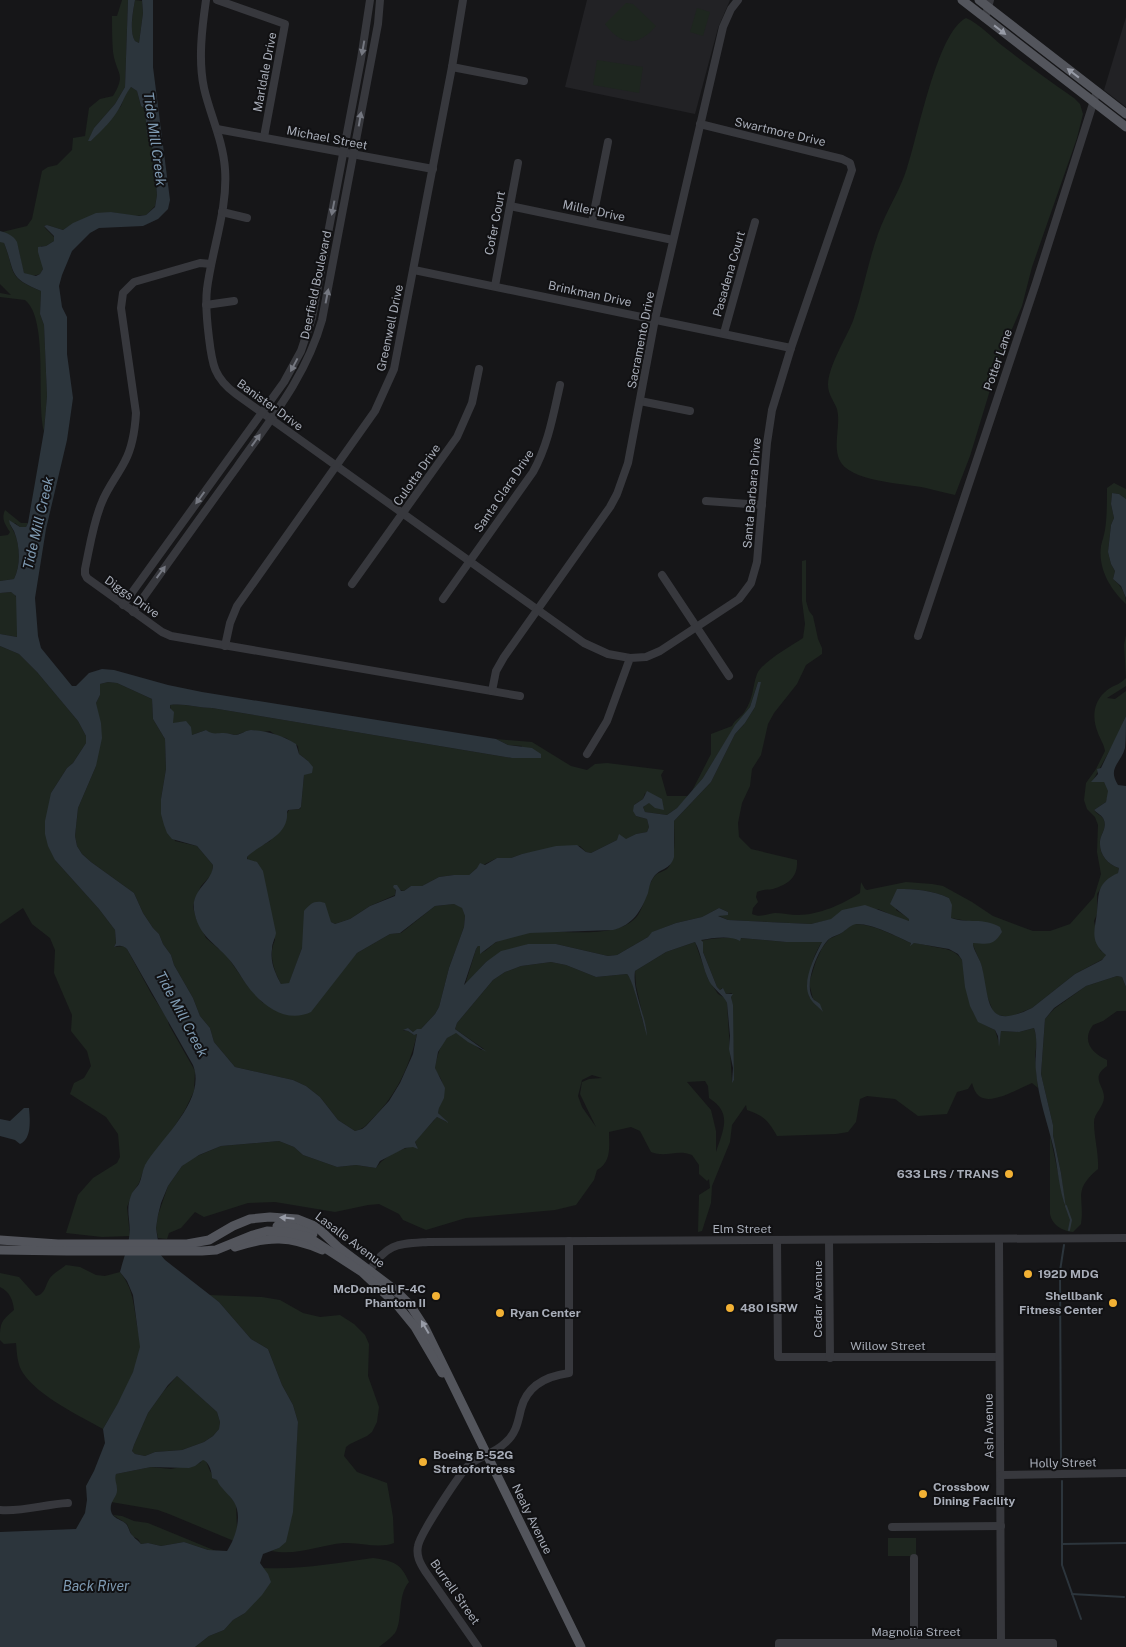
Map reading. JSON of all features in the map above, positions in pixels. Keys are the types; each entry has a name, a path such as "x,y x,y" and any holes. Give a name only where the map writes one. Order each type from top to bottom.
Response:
{"main road":[{"path":"962,0 1126,127"},
{"path":"979,0 989,4 1126,114"},
{"name":"Lasalle Avenue","path":"168,1248 209,1240 233,1226 250,1220 270,1217 290,1218 317,1227 338,1247 394,1289 417,1314 434,1344 461,1403"},
{"name":"Lasalle Avenue","path":"202,1251 223,1244 249,1230 279,1225 301,1229 313,1234 340,1258"},
{"name":"Lasalle Avenue","path":"0,1250 168,1248 202,1251 216,1250 253,1234 279,1231 308,1237 362,1272 406,1315 461,1403"},
{"name":"Lasalle Avenue","path":"0,1240 110,1248"},
{"name":"Nealy Avenue","path":"461,1403 581,1647"}],"street":[{"name":"Banister Drive","path":"206,0 202,43 202,76 224,154 226,171 222,212 211,264 206,305 211,360 215,372 226,387 537,610 591,647 608,654 630,658"},
{"name":"Marldale Drive","path":"217,0 285,24 264,137"},
{"name":"Deerfield Boulevard","path":"123,605 293,368 307,336 361,59 370,0"},
{"name":"Deerfield Boulevard","path":"133,612 271,419 302,372 317,338 378,24 380,0"},
{"name":"Greenwell Drive","path":"226,646 230,623 237,606 375,411 388,386 398,353 463,0"},
{"name":"Sacramento Drive","path":"492,691 496,671 504,657 610,507 617,494 628,463 655,319 723,27 731,9 738,0"},
{"path":"985,18 989,4"},
{"path":"452,68 524,81"},
{"name":"Potter Lane","path":"918,636 1017,340 1097,92"},
{"name":"Swartmore Drive","path":"700,124 830,155 848,161 852,166"},
{"name":"Michael Street","path":"217,129 433,169"},
{"path":"592,222 608,142"},
{"name":"Cofer Court","path":"495,286 518,163"},
{"name":"Santa Barbara Drive","path":"630,658 646,657 660,651 739,599 751,583 757,562 770,418 775,395 851,176 852,166"},
{"name":"Miller Drive","path":"510,206 673,240"},
{"path":"222,212 247,218"},
{"name":"Pasadena Court","path":"724,334 755,222"},
{"name":"Diggs Drive","path":"211,264 200,263 141,279 128,286 123,293 121,308 136,413 134,436 126,460 106,492 97,514 85,569 85,574 90,581 162,632 171,636 520,696"},
{"name":"Brinkman Drive","path":"414,270 790,348"},
{"path":"206,305 234,301"},
{"name":"Culotta Drive","path":"352,584 457,437 472,403 479,369"},
{"name":"Santa Clara Drive","path":"443,599 541,458 548,439 560,386"},
{"path":"640,402 690,411"},
{"path":"706,501 762,505"},
{"path":"662,575 729,676"},
{"path":"587,754 607,721 630,658"},
{"name":"Elm Street","path":"370,1270 385,1251 402,1244 568,1241 1126,1238"},
{"name":"Willow Street","path":"777,1240 778,1357 999,1357"},
{"name":"Cedar Avenue","path":"829,1240 830,1358"},
{"name":"Ash Avenue","path":"998,1240 1001,1642"},
{"name":"Burrell Street","path":"478,1647 425,1571 420,1562 418,1546 425,1529 467,1466 505,1444 515,1432 525,1397 532,1388 541,1380 554,1375 569,1373 568,1241"},
{"name":"Holly Street","path":"1001,1475 1126,1473"},
{"path":"0,1510 9,1511 68,1503"},
{"path":"892,1527 1001,1526"},
{"path":"914,1558 914,1645"},
{"name":"Magnolia Street","path":"779,1645 954,1645 1001,1642 1053,1645"}],"shaded area":[{"path":"122,0 128,0 125,87 115,104 94,128 91,141 121,106 126,92 131,87 137,91 141,106 145,109 148,135 153,149 157,195 155,206 146,215 134,216 111,212 63,230 47,225 44,226 54,237 54,241 46,246 41,246 43,269 40,274 26,274 22,267 16,243 2,232 27,226 32,219 42,171 57,165 72,150 73,138 85,136 89,108 100,99 113,96 120,78 113,52 112,16 117,16"},
{"path":"135,0 142,1 143,13 139,43 135,41 132,32"},
{"path":"587,0 730,0 718,28 695,114 565,87"},
{"path":"626,3 633,4 656,26 643,38 630,41 623,40 617,37 605,24"},
{"path":"697,8 710,12 703,36 690,32"},
{"path":"1126,17 1126,107 1104,90"},
{"path":"966,18 1074,98 1080,104 1083,114 1077,138 1032,267 1022,306 1001,354 970,456 955,495 864,477 844,467 837,453 837,409 828,385 834,361 853,321 878,234 907,168 937,63 956,27"},
{"path":"597,60 643,67 639,93 593,85"},
{"path":"0,241 4,243 17,278 41,291 40,314 44,325 47,396 44,431 41,401 41,361 37,324 32,310 25,300 0,297 0,293 11,295 0,284"},
{"path":"1114,483 1126,489 1126,499 1119,494 1112,493 1111,504 1114,518 1111,525 1108,552 1115,571 1113,579 1122,590 1126,604 1110,585 1101,563 1101,546 1106,520 1107,488"},
{"path":"5,510 21,523 28,523 26,527 20,527 15,523 10,525 18,544 19,559 17,573 14,579 0,581 0,536 8,535 10,532 5,524"},
{"path":"806,560 806,601 809,611 813,616 822,654 806,665 797,684 774,713 768,724 761,755 752,769 750,786 742,803 738,823 739,837 751,849 797,860 797,866 794,875 784,885 757,892 758,902 753,908 752,914 761,916 775,913 806,915 838,905 860,893 861,882 867,890 906,882 943,886 993,916 1033,931 1050,931 1070,924 1094,897 1101,874 1097,852 1098,825 1095,817 1087,809 1084,800 1086,783 1105,751 1096,728 1094,717 1096,706 1100,697 1107,690 1121,683 1126,678 1126,686 1107,698 1115,699 1126,691 1126,716 1115,741 1092,782 1104,782 1109,791 1106,802 1094,810 1104,821 1105,827 1100,841 1102,854 1107,861 1119,868 1118,873 1105,882 1097,894 1097,914 1094,921 1100,950 1106,954 1105,958 1075,974 1032,1008 1010,1017 997,1015 993,1011 985,991 982,967 973,945 967,921 951,918 949,898 923,890 897,889 896,910 910,919 909,921 878,909 811,924 728,920 717,915 728,915 728,912 719,908 702,917 676,923 653,932 648,937 617,955 608,956 556,944 528,944 486,962 465,985 478,946 480,946 480,953 495,943 511,936 541,932 603,931 629,923 638,915 654,877 670,865 674,846 674,821 711,782 735,734 755,707 758,682 750,707 737,723 703,778 692,791 711,754 711,734 732,726 748,706 760,669 777,654 803,638 805,624 802,601 802,561"},
{"path":"0,593 14,593 17,599 17,637 0,634"},
{"path":"1126,635 1126,678 1124,645"},
{"path":"0,646 19,654 37,672 78,721 86,736 86,743 51,793 55,860 99,909 115,930 116,943 114,947 124,946 127,949 195,1071 194,1091 185,1110 145,1166 127,1207 130,1236 102,1237 66,1233 78,1195 93,1178 117,1163 120,1157 118,1134 106,1117 70,1094 74,1083 84,1078 91,1066 87,1051 71,1031 72,1015 54,973 55,950 50,938 32,924 23,908 0,924"},
{"path":"108,682 117,683 152,699 153,719 165,739 166,769 161,799 175,841 197,846 213,865 212,874 201,886 195,899 193,907 196,918 206,938 227,956 247,985 263,1003 342,970 357,953 390,934 401,933 435,906 454,904 462,907 465,916 464,927 449,968 439,1007 421,1029 413,1032 408,1028 403,1031 408,1031 414,1035 417,1034 406,1068 389,1100 361,1129 355,1131 338,1120 320,1097 306,1086 293,1080 235,1067 214,1042 210,1028 200,1016 193,998 174,965 171,955 159,934 143,913 134,893 91,862 82,854 77,846 75,836 78,808 96,766 96,703 100,695 100,684"},
{"path":"170,705 212,708 512,758 522,746 508,745 496,739 532,742 571,766 587,770 595,764 607,763 664,770 661,775 667,796 689,796 667,815 645,812 643,807 649,802 645,793 643,799 634,805 636,816 647,819 649,827 647,832 636,834 626,840 617,840 591,853 586,852 580,846 522,854 511,858 497,858 477,868 469,875 439,877 422,886 411,886 404,891 396,889 395,895 370,906 350,919 335,924 331,922 302,948 289,984 281,984 274,968 272,957 275,940 247,857 255,849 270,841 289,810 300,809 304,775 308,761 299,754 298,746 270,731 250,730 236,735 225,733 216,735 206,730 192,735 173,723"},
{"path":"853,924 868,925 882,930 911,943 910,945 918,943 952,951 962,960 973,1012 981,1023 995,1030 999,1043 1001,1031 1019,1032 1034,1028 1037,1040 1035,1056 1038,1088 1032,1083 1004,1096 988,1099 982,1098 977,1094 972,1083 968,1089 957,1092 947,1114 918,1116 895,1099 867,1096 860,1099 856,1122 848,1132 836,1134 777,1136 765,1119 747,1110 746,1105 732,1125 730,1142 712,1186 711,1203 702,1231 698,1232 699,1195 710,1188 709,1179 707,1181 699,1174 699,1165 692,1155 687,1153 656,1154 651,1152 640,1131 631,1127 609,1132 607,1158 602,1167 597,1170 594,1180 576,1205 555,1210 466,1218 426,1230 403,1220 399,1214 379,1204 335,1212 275,1202 248,1203 204,1217 195,1212 181,1228 169,1233 167,1239 158,1238 156,1228 158,1215 168,1186 182,1166 190,1159 221,1146 279,1141 294,1147 303,1155 337,1167 356,1165 376,1168 394,1153 417,1146 416,1140 437,1117 447,1122 438,1113 443,1088 435,1068 443,1043 455,1032 481,1050 484,1049 455,1029 457,1023 493,980 505,972 521,966 551,962 566,965 596,977 627,974 633,984 647,1034 636,986 635,971 666,952 695,942 708,979 718,994 725,998 727,1003 732,1082 734,1080 732,993 726,994 722,988 720,990 717,987 703,952 703,942 700,941 732,938 787,942 822,942 815,955 809,982 822,948 829,939 840,934","holes":["809,984 813,999 820,1004 809,997","592,1075 602,1078 589,1079 582,1082 580,1094 596,1127 582,1107 578,1096 582,1080","705,1081 708,1086 709,1098 716,1104 724,1116 723,1129 716,1152 716,1131 711,1110 687,1082"]},
{"path":"1117,976 1122,977 1126,987 1126,1011 1117,1011 1103,1021 1093,1025 1088,1036 1090,1046 1097,1054 1107,1060 1107,1066 1099,1074 1104,1101 1094,1122 1098,1169 1082,1189 1081,1224 1073,1232 1061,1229 1055,1224 1050,1214 1050,1135 1065,1206 1053,1125 1041,1074 1045,1019 1054,1009 1086,986"},
{"path":"66,1265 80,1267 96,1275 105,1276 120,1272 130,1289 133,1299 140,1342 138,1360 125,1391 103,1429 60,1405 39,1390 21,1370 16,1343 4,1344 0,1340 2,1323 14,1310 10,1297 0,1287 0,1273 19,1277 36,1296 44,1291 52,1276"},
{"path":"209,1295 262,1297 280,1300 303,1313 320,1317 340,1315 354,1324 365,1335 369,1344 368,1376 379,1407 377,1422 372,1432 346,1447 344,1456 357,1472 387,1483 393,1517 394,1543 376,1545 344,1543 291,1552 271,1551 279,1548 296,1453 298,1422 293,1405 282,1385 268,1349 251,1339 219,1302"},
{"path":"177,1376 217,1412 220,1422 219,1429 204,1442 182,1450 155,1452 145,1456 135,1454 132,1451 148,1413"},
{"path":"203,1459 236,1504 237,1529 234,1541 158,1510 111,1502 117,1489 114,1478 116,1474 151,1467 171,1469 200,1463"},
{"path":"113,1515 148,1523 216,1551 184,1542 161,1546 148,1543 141,1544 138,1539 132,1536 127,1524"},
{"path":"888,1538 916,1538 916,1556 888,1556"},
{"path":"373,1558 396,1564 403,1571 409,1582 405,1587 401,1600 399,1621 395,1633 379,1647 195,1647 209,1636 224,1630 233,1620 245,1613 268,1575 263,1568 304,1567"}],"water":[{"path":"128,0 135,0 132,32 135,41 139,43 143,13 142,0 153,0 153,67 170,200 168,209 158,219 143,226 99,228 90,233 72,251 62,275 59,286 62,307 67,317 67,354 73,398 67,440 46,529 35,598 38,636 41,648 72,686 76,686 89,673 102,669 114,670 202,692 496,739 508,745 532,748 541,754 541,758 512,758 212,708 170,705 174,712 173,723 186,721 191,727 192,735 206,730 213,733 236,735 251,730 269,732 296,744 299,754 313,767 312,773 304,775 301,807 288,810 284,827 279,833 247,857 247,859 257,862 263,871 276,933 272,947 272,963 281,984 289,983 302,948 304,911 313,903 325,903 331,922 335,924 350,919 370,906 395,896 396,890 393,887 394,885 397,885 401,891 404,891 411,886 422,886 439,877 469,875 480,863 485,865 497,858 511,858 556,846 577,845 586,852 591,853 617,840 619,834 626,839 636,834 647,832 649,827 647,819 636,816 633,811 634,805 643,799 647,791 662,799 664,810 655,808 649,803 643,807 645,812 667,815 677,808 703,778 735,725 750,707 758,682 761,682 755,707 735,734 711,782 674,821 674,857 670,865 653,878 642,906 631,921 613,930 530,933 496,942 480,954 480,946 478,946 464,985 486,962 501,951 528,944 556,944 608,956 617,955 648,937 652,932 676,923 702,917 719,908 728,912 728,915 718,916 728,920 811,924 831,919 842,910 865,905 909,921 890,904 897,889 910,889 943,895 949,898 952,905 951,918 964,921 987,922 1000,927 1002,932 993,942 987,944 973,943 982,967 992,1009 998,1014 1005,1016 1032,1008 1075,974 1102,960 1106,955 1097,945 1094,935 1098,899 1103,884 1118,873 1119,868 1107,861 1102,854 1100,841 1105,827 1104,821 1094,810 1106,802 1108,791 1104,782 1091,782 1098,774 1097,769 1101,768 1126,716 1125,748 1114,770 1114,774 1118,785 1126,786 1126,987 1122,977 1117,976 1086,986 1054,1008 1045,1019 1041,1074 1053,1125 1053,1135 1066,1208 1037,1081 1034,1028 1019,1032 1001,1031 999,1047 998,1036 995,1030 978,1022 970,1006 965,987 962,960 958,954 949,949 914,943 910,946 911,943 876,928 862,924 852,925 829,939 820,951 813,968 810,986 811,994 814,1000 820,1004 823,1012 810,998 807,990 810,968 822,942 786,942 741,938 740,941 726,938 701,940 703,942 703,952 717,987 720,990 723,988 726,994 733,994 731,997 733,1005 734,1080 732,1083 733,1068 729,1049 730,1036 727,1003 709,981 695,942 666,952 635,971 635,987 647,1036 630,978 627,974 596,977 566,965 551,962 521,966 505,972 493,980 457,1023 455,1029 487,1052 456,1033 447,1038 438,1052 435,1068 445,1088 444,1098 438,1113 449,1123 437,1117 415,1142 418,1149 413,1147 405,1148 380,1161 376,1168 356,1165 337,1167 303,1155 294,1147 279,1141 221,1146 199,1155 182,1166 168,1186 161,1203 156,1228 160,1254 219,1302 251,1339 268,1349 282,1385 293,1405 298,1422 293,1512 286,1542 279,1548 263,1554 260,1563 271,1582 262,1595 245,1613 233,1620 224,1630 209,1636 195,1647 0,1647 0,1532 76,1529 85,1513 87,1500 86,1486 105,1443 103,1429 133,1372 140,1347 133,1295 127,1281 120,1272 129,1238 128,1211 130,1199 139,1184 145,1165 188,1105 194,1092 196,1078 193,1065 127,949 121,946 114,947 116,943 115,930 99,909 55,860 48,846 45,834 45,821 51,793 86,743 86,736 78,721 37,672 19,654 0,646 0,634 17,637 16,596 11,592 0,593 0,581 14,579 18,568 18,543 9,520 20,527 26,527 28,523 44,431 47,396 44,325 40,314 41,291 23,282 14,273 4,243 0,242 0,231 12,236 17,242 24,273 36,276 43,269 38,247 46,246 54,241 54,236 44,226 47,225 63,230 73,223 96,213 111,212 139,216 146,215 155,207 157,195 153,150 147,135 145,109 141,106 137,91 131,87 111,120 91,141 88,141 94,128 115,104 125,87","holes":["108,682 117,683 152,699 153,719 165,739 166,769 161,799 161,814 164,825 172,839 197,846 213,865 210,876 196,896 194,903 196,918 206,936 229,959 252,992 267,1005 283,1014 292,1016 311,1012 357,953 390,934 400,933 435,906 454,904 462,908 465,916 464,927 449,968 439,1007 421,1029 413,1032 408,1028 403,1030 414,1035 417,1034 413,1054 400,1083 389,1101 362,1129 355,1131 338,1120 320,1097 306,1086 293,1080 235,1067 214,1042 210,1028 200,1016 193,998 174,965 171,955 159,934 143,913 134,893 91,862 82,854 77,846 75,836 78,808 96,766 102,738 101,723 96,703 100,695 100,684","177,1376 217,1412 220,1422 219,1429 204,1442 182,1450 155,1452 145,1456 135,1454 132,1451 148,1413 168,1385","203,1460 207,1463 211,1470 212,1478 217,1480 237,1508 237,1527 227,1551 208,1550 184,1542 161,1546 148,1543 141,1544 132,1535 126,1524 112,1513 111,1504 117,1492 116,1474 151,1467 189,1468"]},
{"path":"1112,493 1119,494 1126,499 1126,598 1121,586 1113,579 1115,571 1108,552 1111,525 1114,518 1111,504"},
{"path":"24,1108 29,1108 30,1123 27,1138 24,1142 20,1144 15,1140 0,1136 0,1119 10,1121"}],"waterway":[{"path":"1066,1206 1071,1220 1069,1230"},
{"path":"1061,1465 1060,1271 1064,1245"},
{"path":"1062,1481 1062,1565 1081,1619"},
{"path":"1062,1544 1126,1543"},
{"path":"1072,1594 1124,1597"}],"place":[{"name":"633 LRS / TRANS","path":"1009,1174"},
{"name":"192D MDG","path":"1028,1274"},
{"name":"McDonnell F-4C Phantom II","path":"436,1296"},
{"name":"Shellbank Fitness Center","path":"1113,1303"},
{"name":"480 ISRW","path":"730,1308"},
{"name":"Ryan Center","path":"500,1313"},
{"name":"Boeing B-52G Stratofortress","path":"423,1462"},
{"name":"Crossbow Dining Facility","path":"923,1494"}],"water label":[{"name":"Tide Mill Creek","path":"155,139"},
{"name":"Tide Mill Creek","path":"38,523"},
{"name":"Tide Mill Creek","path":"182,1014"},
{"name":"Back River","path":"96,1586"}]}
